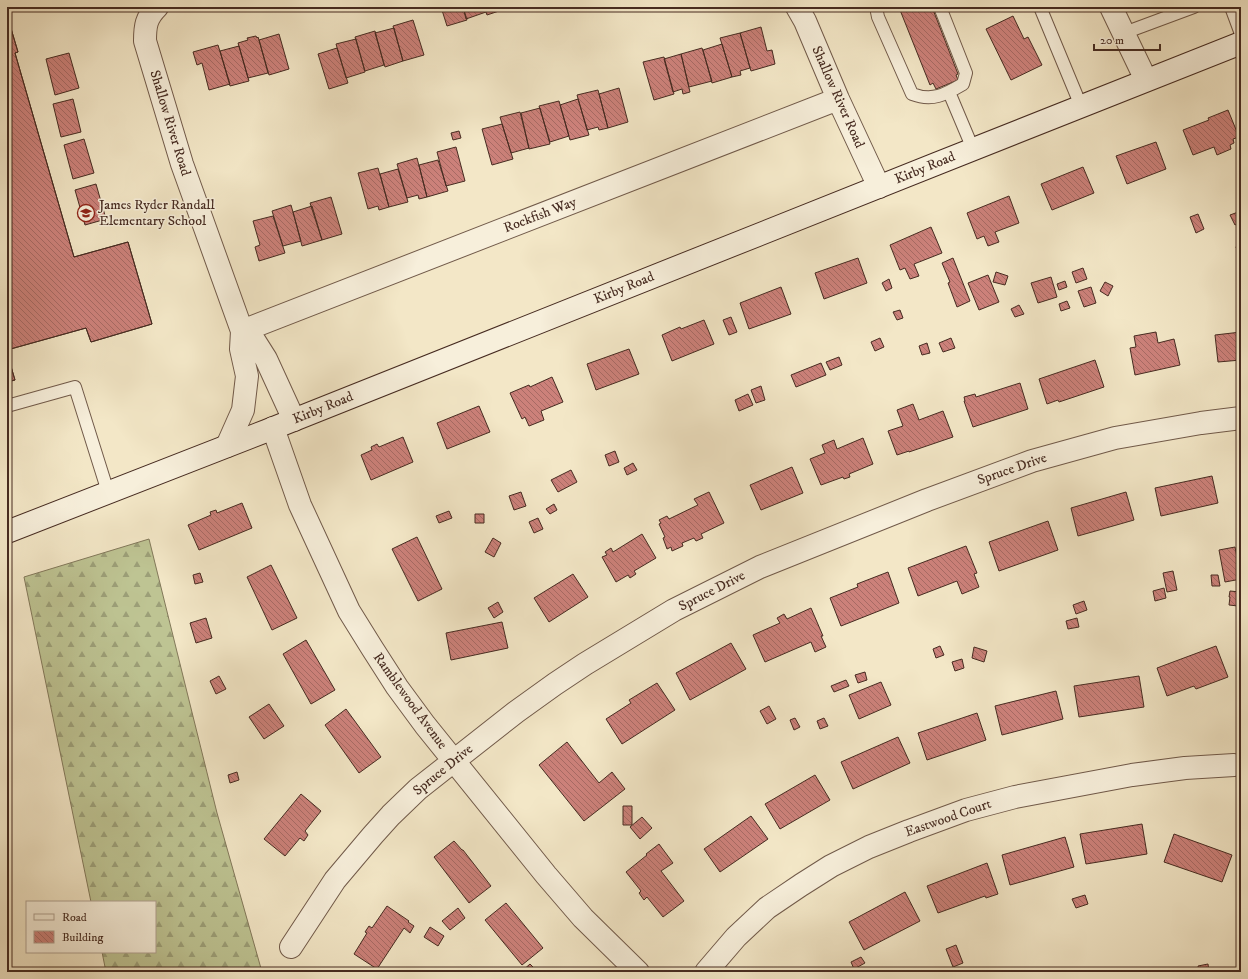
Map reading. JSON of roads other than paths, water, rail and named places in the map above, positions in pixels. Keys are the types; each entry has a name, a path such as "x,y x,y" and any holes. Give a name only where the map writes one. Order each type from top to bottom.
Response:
{"street":[{"name":"Shallow River Road","path":"157,7 152,12 145,25 146,41 182,164 242,331 242,349 247,376 243,410 227,446"},
{"name":"Shallow River Road","path":"797,7 879,186"},
{"path":"1111,7 1146,80"},
{"name":"Kirby Road","path":"7,532 294,420 1146,80 1241,44"},
{"name":"Rockfish Way","path":"242,331 838,99"},
{"name":"Shallow River Road","path":"242,331 254,340 266,360 294,420"},
{"name":"Spruce Drive","path":"291,947 335,880 372,835 418,790 516,712 585,664 674,610 760,567 927,500 1032,461 1115,438 1201,423 1241,418"},
{"name":"Ramblewood Avenue","path":"273,428 300,505 349,611 397,687 424,725 583,918 638,972"},
{"name":"Eastwood Court","path":"706,972 736,938 767,908 831,866 870,847 909,831 966,810 1015,797 1132,775 1184,768 1234,765"}],"lane":[{"path":"876,7 878,17 912,94 920,97 932,98 949,92 964,84 966,73 940,7"},
{"path":"1040,7 1081,106"},
{"path":"1124,33 1194,7"},
{"path":"1230,7 1241,34"},
{"path":"949,92 973,149"},
{"path":"7,406 75,387 108,492"}],"place":[{"name":"James Ryder Randall Elementary School","path":"86,213"}]}
